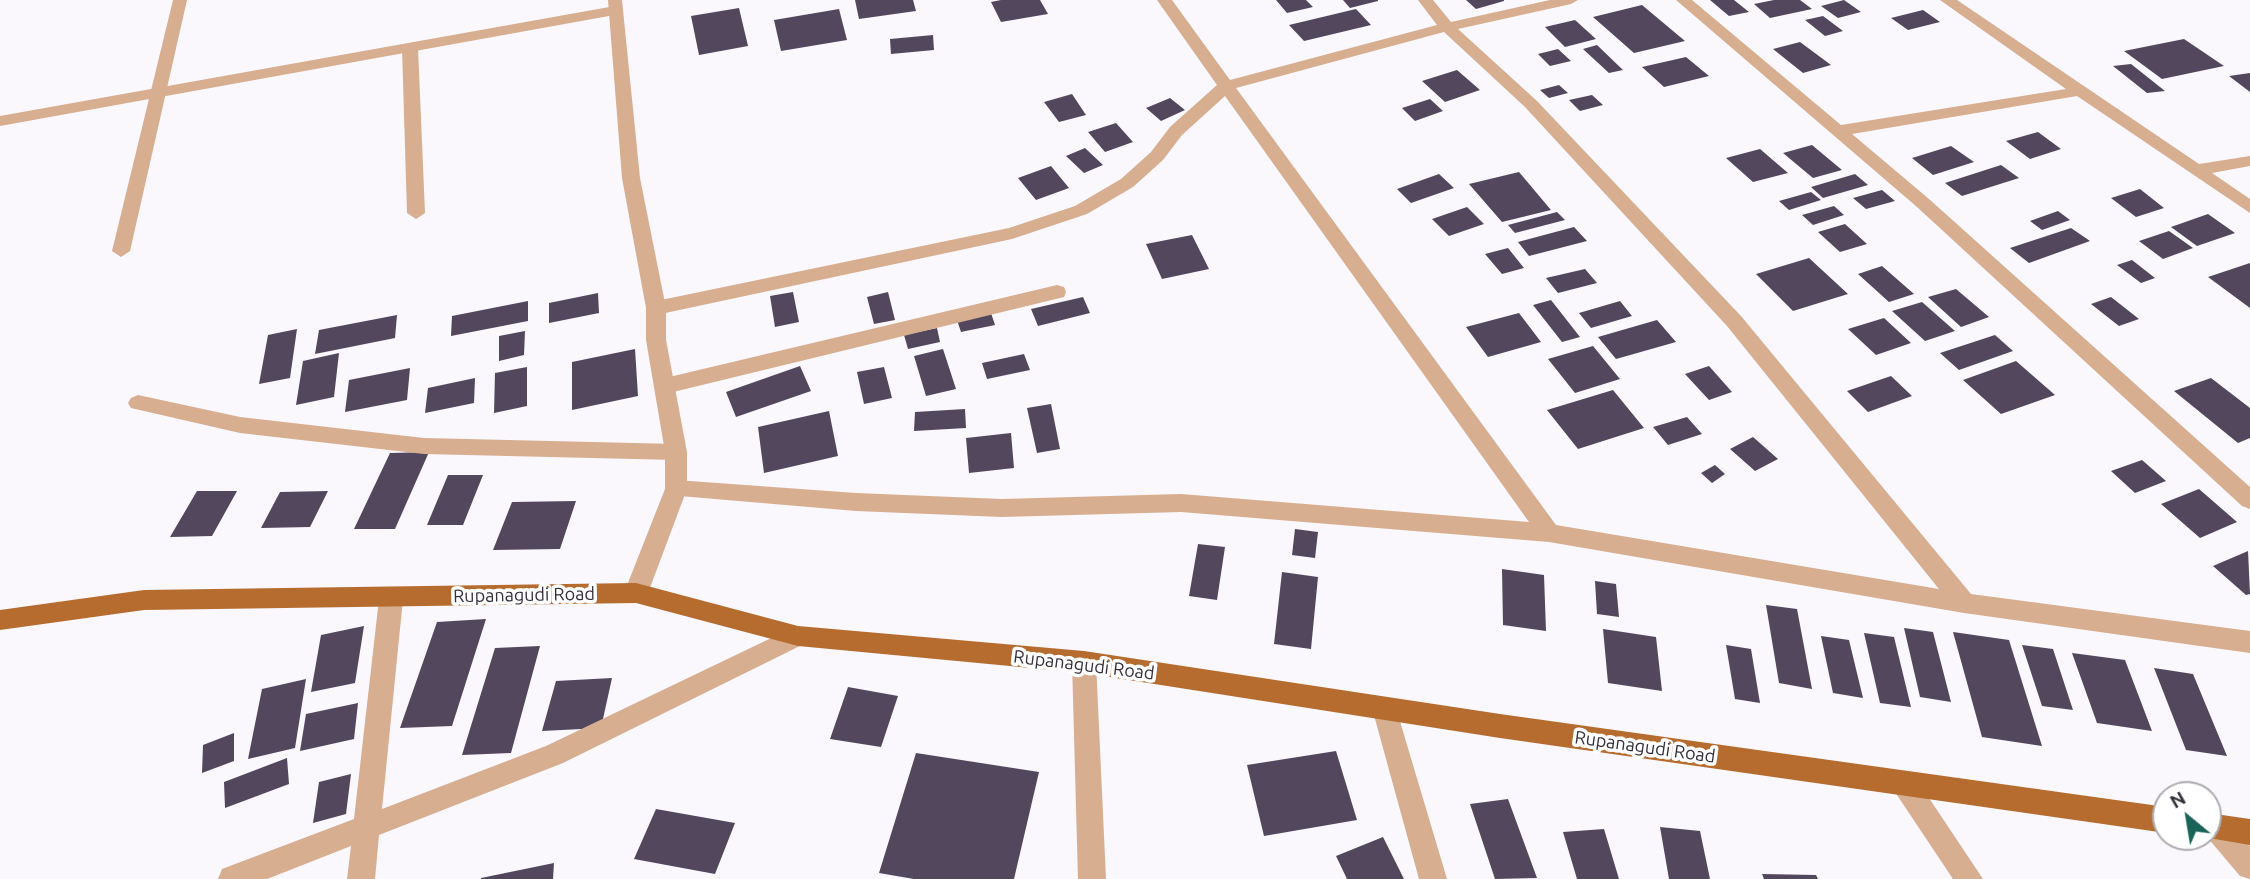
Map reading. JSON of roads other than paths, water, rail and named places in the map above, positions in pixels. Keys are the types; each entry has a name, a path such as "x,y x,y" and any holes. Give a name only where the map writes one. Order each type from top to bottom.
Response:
{"main road":[{"name":"Rupanagudi Road","path":"0,620 144,600 636,593 798,636 1084,662 1384,708 2152,818"},
{"path":"2222,828 2250,832"}],"street":[{"path":"121,251 180,0"},
{"path":"1164,0 1549,533"},
{"path":"1425,0 1447,27 1531,104 1734,321 1964,603"},
{"path":"656,308 1012,233 1080,210 1127,183 1157,156 1176,131 1226,86 1447,27 1571,0"},
{"path":"1683,0 1923,203 2250,500"},
{"path":"1947,0 2250,207"},
{"path":"0,121 410,48 615,5 631,178 656,308 656,340 676,452 676,489 636,593"},
{"path":"410,48 416,213"},
{"path":"1838,131 2081,91"},
{"path":"2197,170 2250,161"},
{"path":"665,386 1057,292"},
{"path":"138,403 240,425 424,446 676,452"},
{"path":"676,489 856,502 1002,508 1181,503 1549,533 1964,603 2250,642"},
{"path":"360,879 391,598"},
{"path":"232,879 554,755 798,636"},
{"path":"1084,662 1091,879"},
{"path":"1384,708 1433,879"},
{"path":"1904,783 1969,879"},
{"path":"2222,837 2250,866"}]}
